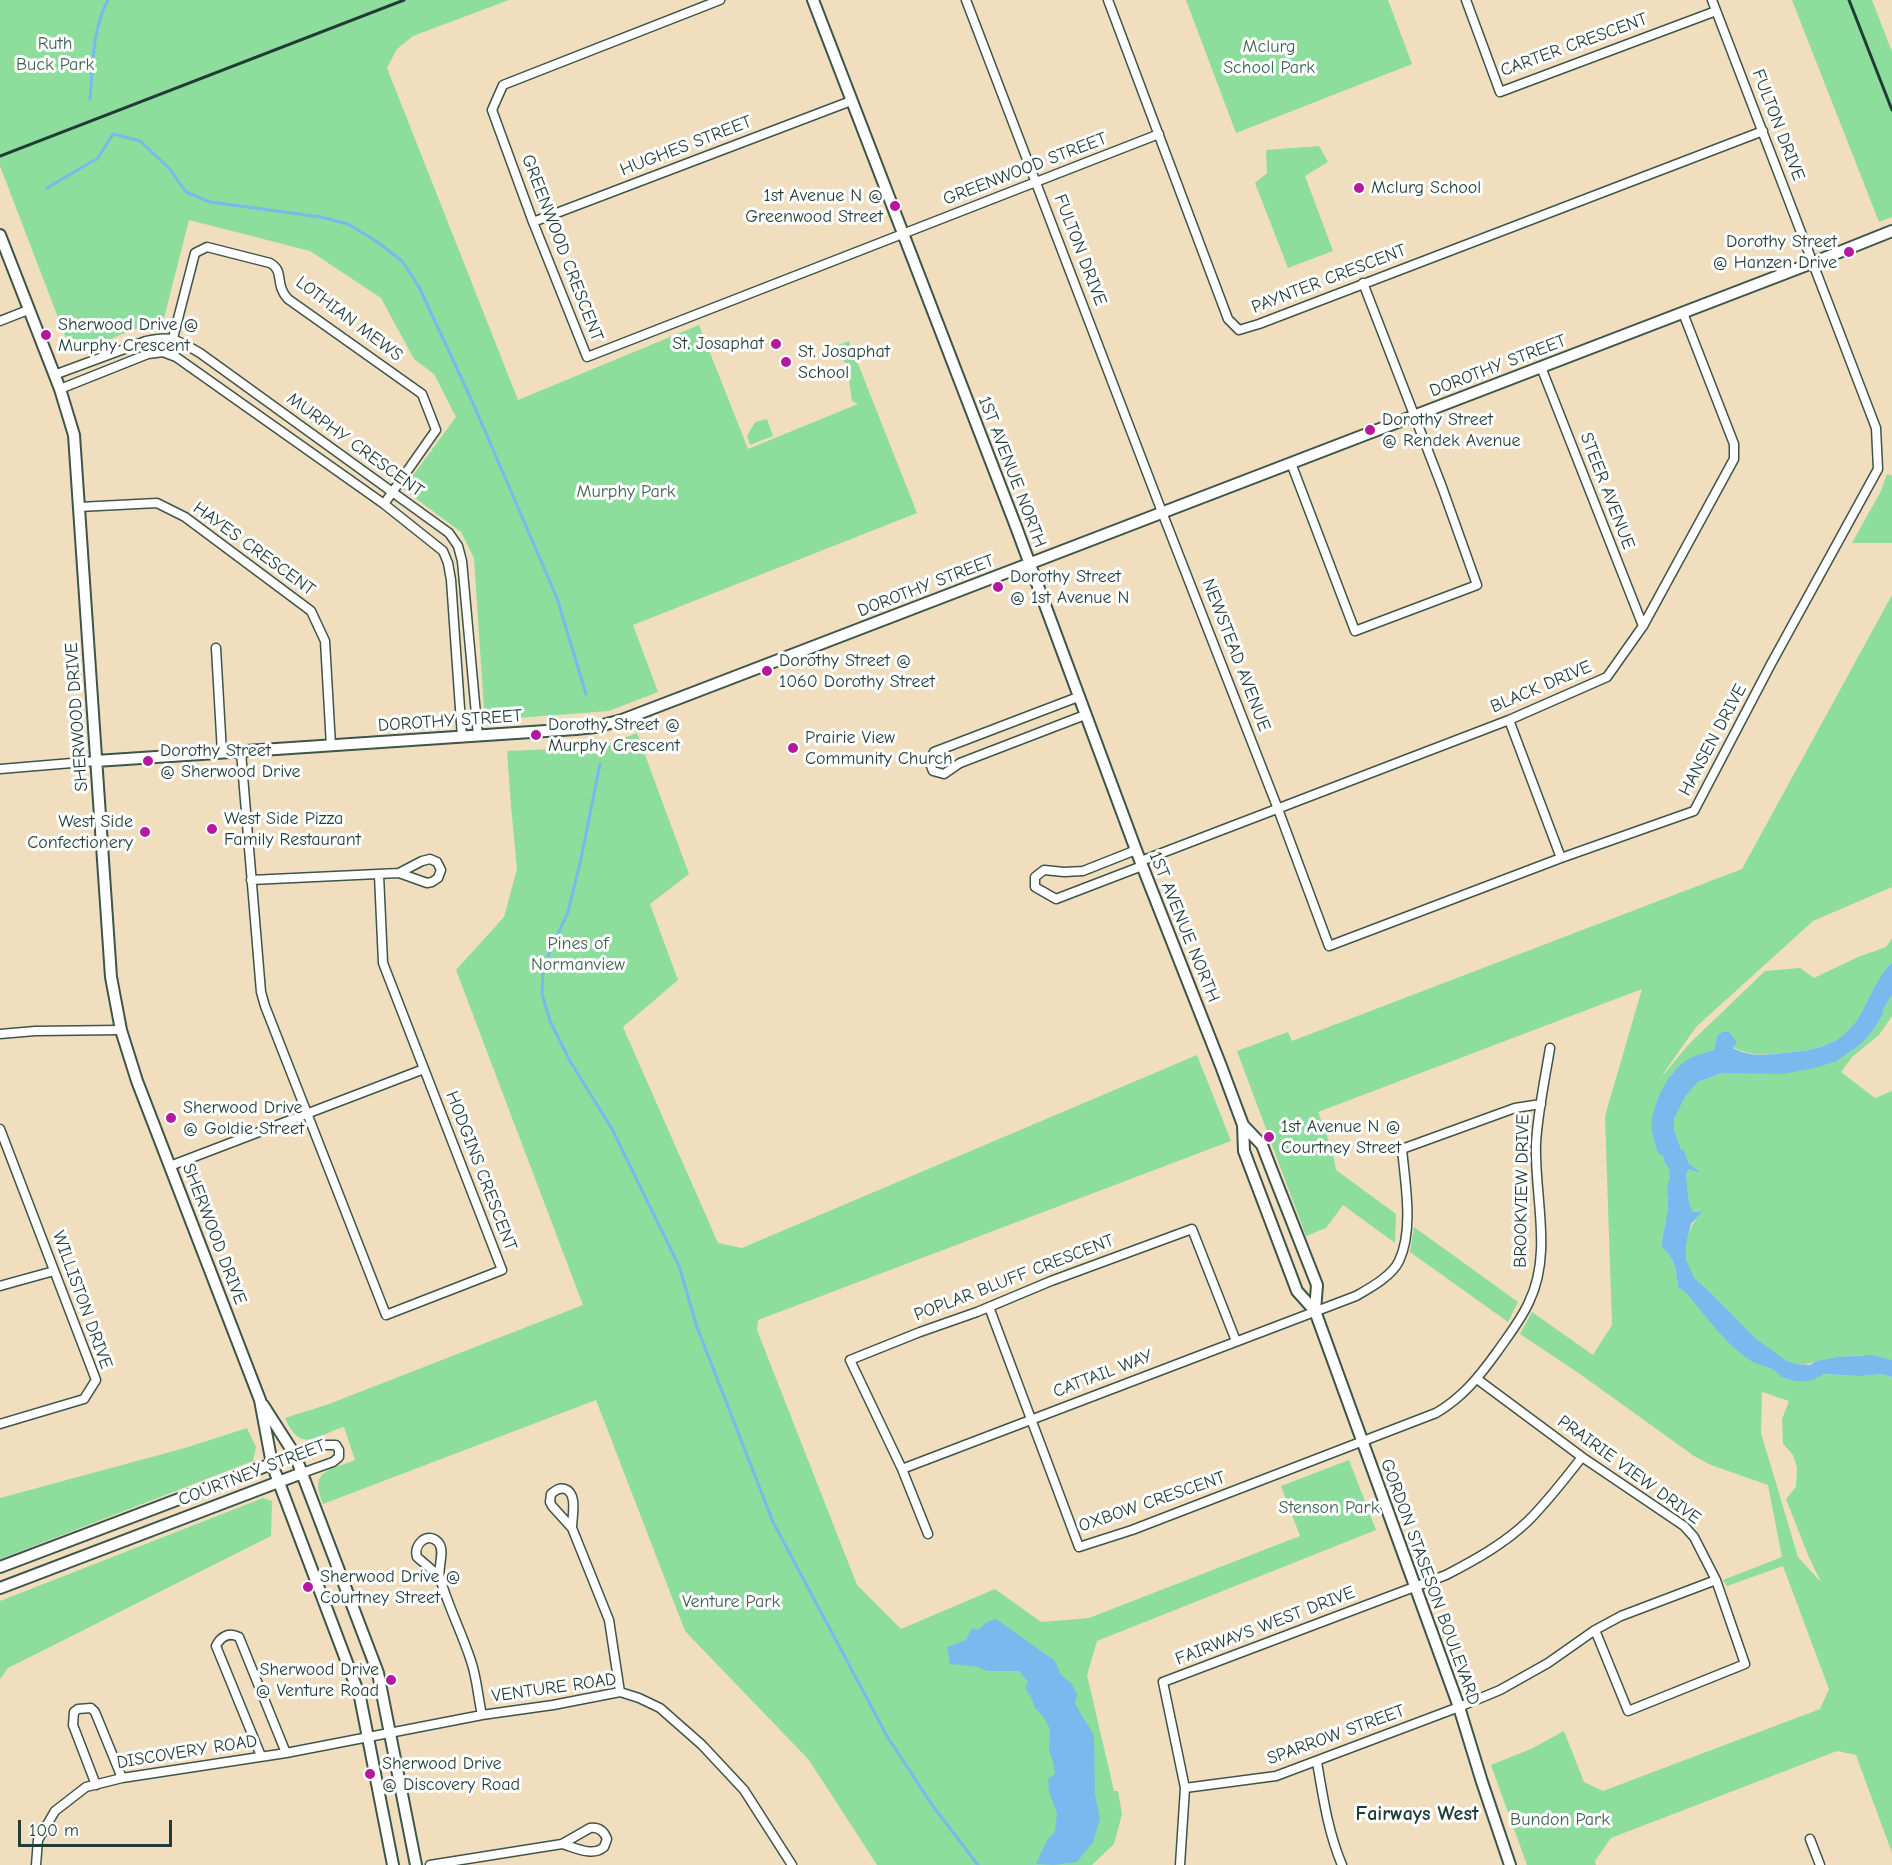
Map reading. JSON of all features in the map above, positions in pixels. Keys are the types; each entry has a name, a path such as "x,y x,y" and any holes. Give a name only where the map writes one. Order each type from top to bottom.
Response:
{"street":[{"name":"GREENWOOD CRESCENT","path":"720,0 503,85 492,110 533,222 587,357 903,234"},
{"name":"1ST AVENUE NORTH","path":"813,0 1030,563 1141,864 1243,1125"},
{"name":"FULTON DRIVE","path":"966,0 1162,512"},
{"name":"PAYNTER CRESCENT","path":"1108,0 1228,319 1239,330 1484,239 1763,131"},
{"name":"CARTER CRESCENT","path":"1466,0 1500,92 1716,11"},
{"name":"FULTON DRIVE","path":"1712,0 1812,263"},
{"name":"HUGHES STREET","path":"533,222 851,101"},
{"name":"GREENWOOD STREET","path":"903,234 1159,134"},
{"name":"DOROTHY STREET","path":"0,769 576,729 622,720 1892,231"},
{"name":"SHERWOOD DRIVE","path":"0,235 60,389 74,435 111,977 121,1030 137,1081 260,1400 272,1464 360,1697 393,1865"},
{"name":"LOTHIAN MEWS","path":"173,338 195,253 207,248 276,266 279,271 280,288 288,299 422,394 436,430 384,504"},
{"name":"HANSEN DRIVE","path":"1278,809 1329,946 1561,858 1694,811 1771,664 1878,469 1876,428 1812,263"},
{"path":"1292,463 1355,632 1477,585 1363,283"},
{"path":"0,321 28,310"},
{"name":"BLACK DRIVE","path":"1136,850 1083,871 1044,870 1035,877 1035,887 1056,899 1278,809 1509,720 1607,677 1643,626 1734,459 1734,444 1683,313"},
{"path":"54,375 146,341 173,338"},
{"name":"MURPHY CRESCENT","path":"173,338 200,353 449,533 458,546 462,561 478,736"},
{"name":"MURPHY CRESCENT","path":"60,389 148,354 163,352 169,354 384,504 443,551 448,563 462,737"},
{"name":"STEER AVENUE","path":"1541,367 1643,626"},
{"name":"HAYES CRESCENT","path":"79,507 157,503 185,517 310,612 325,641 332,746"},
{"name":"NEWSTEAD AVENUE","path":"1162,512 1278,809"},
{"path":"216,648 222,753"},
{"path":"1078,697 934,753 929,760 933,771 944,774 960,764 1085,715"},
{"path":"1509,720 1561,858"},
{"path":"241,752 261,992 307,1115"},
{"path":"251,880 399,873"},
{"path":"170,1166 424,1069 383,963 378,875"},
{"path":"0,1034 35,1031 121,1030"},
{"path":"1541,1104 1550,1048"},
{"name":"HODGINS CRESCENT","path":"307,1115 386,1315 502,1270 424,1069"},
{"name":"BROOKVIEW DRIVE","path":"1315,1311 1356,1296 1377,1285 1398,1262 1406,1236 1407,1209 1402,1149 1515,1108 1541,1104 1536,1144 1540,1247 1538,1275 1530,1301 1516,1326 1477,1379 1449,1406 1362,1442"},
{"name":"GORDON STASESON BOULEVARD","path":"1243,1125 1244,1151 1298,1292 1315,1311 1459,1707 1510,1865"},
{"name":"GORDON STASESON BOULEVARD","path":"1243,1125 1262,1145 1317,1286 1315,1311"},
{"name":"WILLISTON DRIVE","path":"0,1129 3,1146 96,1380 84,1399 0,1424"},
{"name":"POPLAR BLUFF CRESCENT","path":"902,1469 850,1360 1051,1281 1192,1229 1236,1341"},
{"path":"0,1286 54,1271"},
{"path":"989,1307 1032,1419"},
{"name":"CATTAIL WAY","path":"902,1469 1315,1311"},
{"name":"PRAIRIE VIEW DRIVE","path":"1477,1379 1582,1457 1684,1526 1694,1537 1716,1580 1745,1664 1628,1711 1595,1630"},
{"name":"SHERWOOD DRIVE","path":"260,1400 295,1455 378,1673 416,1865"},
{"name":"OXBOW CRESCENT","path":"1032,1419 1079,1547 1142,1526 1362,1442"},
{"name":"COURTNEY STREET","path":"0,1567 295,1455 325,1445 336,1445 339,1450 339,1457 333,1462 0,1588"},
{"path":"1416,1586 1446,1575 1499,1545 1527,1522 1551,1497 1582,1457"},
{"path":"902,1469 928,1534"},
{"path":"572,1528 609,1620 620,1692"},
{"path":"439,1576 472,1663 482,1715"},
{"path":"1459,1707 1500,1690 1548,1663 1595,1630 1621,1616 1716,1580"},
{"name":"FAIRWAYS WEST DRIVE","path":"1180,1865 1185,1788 1163,1682 1416,1586"},
{"path":"261,1756 216,1646 226,1635 239,1636 286,1753"},
{"name":"VENTURE ROAD","path":"390,1733 482,1715 553,1706 620,1692 639,1698 660,1708 702,1745 744,1790 792,1865"},
{"name":"SPARROW STREET","path":"1185,1788 1276,1776 1459,1707"},
{"path":"96,1785 73,1725 74,1712 78,1709 91,1708 95,1712 122,1778"},
{"name":"DISCOVERY ROAD","path":"36,1865 38,1840 56,1811 86,1787 122,1778 286,1753 390,1733"},
{"path":"1317,1762 1325,1814 1342,1865"},
{"path":"430,1865 562,1844 590,1828 599,1828 605,1834 606,1839 604,1847 597,1852 562,1844"},
{"path":"1810,1839 1820,1865"}],"green space":[{"name":"Murphy Park","path":"0,0 509,0 413,36 397,49 387,68 518,400 699,325 748,449 858,404 852,401 848,373 839,345 849,341 917,513 633,625 658,692 609,711 491,720 484,710 474,558 461,532 403,489 456,417 434,374 414,359 381,298 310,251 189,220 164,318 72,354 0,166"},
{"name":"Mclurg School Park","path":"1186,0 1388,0 1412,64 1236,133"},
{"path":"1792,0 1872,0 1892,52 1892,217 1879,222"},
{"path":"1319,146 1328,162 1305,176 1333,251 1288,268 1255,183 1267,173 1266,150"},
{"path":"767,419 773,436 750,445 747,436 755,422"},
{"path":"1887,474 1892,476 1892,543 1852,543 1881,491"},
{"name":"Bundon Park","path":"1892,595 1892,887 1813,921 1696,1027 1659,1080 1689,1044 1765,971 1800,968 1814,978 1858,957 1886,947 1892,938 1892,962 1854,1024 1837,1039 1817,1048 1757,1054 1733,1047 1733,1038 1729,1032 1722,1032 1717,1036 1714,1050 1693,1057 1673,1072 1654,1110 1665,1163 1669,1167 1671,1176 1667,1188 1668,1208 1661,1245 1674,1264 1678,1287 1701,1310 1767,1367 1778,1372 1781,1377 1803,1381 1812,1380 1822,1374 1859,1376 1863,1355 1796,1364 1773,1353 1694,1279 1687,1259 1686,1244 1692,1227 1702,1211 1693,1212 1689,1204 1686,1173 1689,1168 1698,1173 1698,1170 1689,1164 1681,1149 1674,1130 1674,1119 1685,1097 1698,1082 1722,1073 1837,1061 1861,1044 1874,1029 1892,995 1892,1016 1879,1035 1852,1057 1841,1072 1875,1098 1892,1091 1892,1360 1872,1355 1865,1375 1880,1374 1892,1377 1892,1853 1856,1755 1837,1751 1611,1838 1595,1861 1596,1865 1527,1865 1491,1765 1531,1749 1564,1731 1584,1782 1603,1791 1820,1709 1829,1689 1783,1566 1727,1586 1723,1580 1782,1557 1768,1485 1711,1465 1694,1456 1520,1334 1532,1312 1593,1355 1612,1325 1605,1116 1642,989 1318,1112 1332,1149 1336,1170 1396,1214 1395,1243 1343,1205 1326,1228 1306,1236 1237,1051 1288,1032 1292,1041 1742,869","holes":["1762,1392 1789,1401 1782,1419 1783,1444 1793,1455 1797,1468 1796,1487 1786,1499 1821,1582 1798,1557 1761,1433"]},
{"path":"637,733 689,874 650,904 678,980 623,1027 718,1243 742,1248 1197,1055 1231,1141 758,1320 757,1330 857,1585 901,1629 995,1589 1041,1622 1089,1618 1300,1536 1281,1486 1349,1460 1376,1530 1097,1641 1087,1675 1114,1791 1118,1791 1122,1814 1114,1844 1092,1865 877,1865 809,1760 685,1631 596,1400 323,1504 319,1493 320,1478 329,1470 355,1460 344,1427 317,1437 303,1439 291,1429 285,1418 329,1404 583,1305 456,970 504,917 517,869 507,751 602,747"},
{"path":"1414,1227 1518,1302 1508,1322 1410,1252"},
{"path":"247,1428 256,1447 253,1461 0,1559 0,1498 185,1448"},
{"path":"263,1498 272,1501 271,1536 8,1668 0,1679 0,1601"}],"water":[{"path":"1892,962 1892,995 1874,1029 1861,1044 1837,1061 1815,1068 1782,1074 1722,1073 1698,1082 1685,1097 1674,1119 1674,1130 1681,1149 1689,1164 1699,1173 1689,1169 1686,1174 1689,1203 1693,1212 1703,1211 1691,1224 1686,1244 1686,1259 1694,1278 1755,1338 1785,1360 1810,1365 1816,1361 1838,1357 1872,1355 1892,1360 1892,1377 1880,1374 1858,1376 1823,1374 1813,1380 1803,1382 1792,1380 1781,1377 1772,1369 1753,1362 1743,1355 1725,1339 1685,1292 1678,1287 1674,1265 1661,1246 1668,1208 1667,1188 1670,1176 1669,1168 1663,1156 1658,1153 1653,1136 1654,1112 1664,1086 1674,1071 1690,1058 1714,1050 1717,1036 1722,1032 1729,1032 1737,1042 1733,1048 1757,1055 1817,1048 1837,1039 1854,1024"},
{"path":"996,1619 1055,1661 1061,1675 1071,1683 1077,1694 1075,1704 1094,1735 1095,1794 1100,1819 1093,1842 1077,1862 1054,1865 1036,1864 1047,1840 1055,1832 1057,1813 1049,1792 1048,1779 1055,1774 1049,1751 1050,1729 1045,1719 1034,1707 1025,1688 1028,1682 1019,1671 987,1671 979,1667 950,1664 947,1647 966,1640 972,1628 978,1630 987,1622"}],"waterway":[{"path":"90,99 96,35 108,0"},
{"path":"47,188 98,158 113,134 140,141 169,168 186,192 210,202 321,217 348,224 376,241 402,261 419,287 472,401 557,598 586,694"},
{"path":"600,764 568,912 543,972 542,994 550,1021 570,1061 612,1129 679,1266 697,1327 773,1522 887,1736 932,1805 978,1865"}],"railway":[{"path":"0,156 404,0"},
{"path":"1849,0 1892,110"}],"place":[{"name":"Mclurg School","path":"1359,188"},
{"name":"1st Avenue N @ Greenwood Street","path":"895,206"},
{"name":"Dorothy Street @ Hanzen Drive","path":"1849,252"},
{"name":"Sherwood Drive @ Murphy Crescent","path":"46,335"},
{"name":"St. Josaphat","path":"776,344"},
{"name":"St. Josaphat School","path":"786,362"},
{"name":"Dorothy Street @ Rendek Avenue","path":"1370,430"},
{"name":"Dorothy Street @ 1st Avenue N","path":"998,587"},
{"name":"Dorothy Street @ 1060 Dorothy Street","path":"767,671"},
{"name":"Dorothy Street @ Murphy Crescent","path":"536,735"},
{"name":"Prairie View Community Church","path":"793,748"},
{"name":"Dorothy Street @ Sherwood Drive","path":"148,761"},
{"name":"West Side Pizza Family Restaurant","path":"212,829"},
{"name":"West Side Confectionery","path":"145,832"},
{"name":"Sherwood Drive @ Goldie Street","path":"171,1118"},
{"name":"1st Avenue N @ Courtney Street","path":"1269,1137"},
{"name":"Sherwood Drive @ Courtney Street","path":"308,1587"},
{"name":"Sherwood Drive @ Venture Road","path":"391,1680"},
{"name":"Sherwood Drive @ Discovery Road","path":"370,1774"}],"district":[{"name":"Fairways West","path":"1417,1814"}],"park label":[{"name":"Ruth Buck Park","path":"55,54"},
{"name":"Pines of Normanview","path":"578,954"},
{"name":"Stenson Park","path":"1329,1508"},
{"name":"Venture Park","path":"731,1602"}]}
